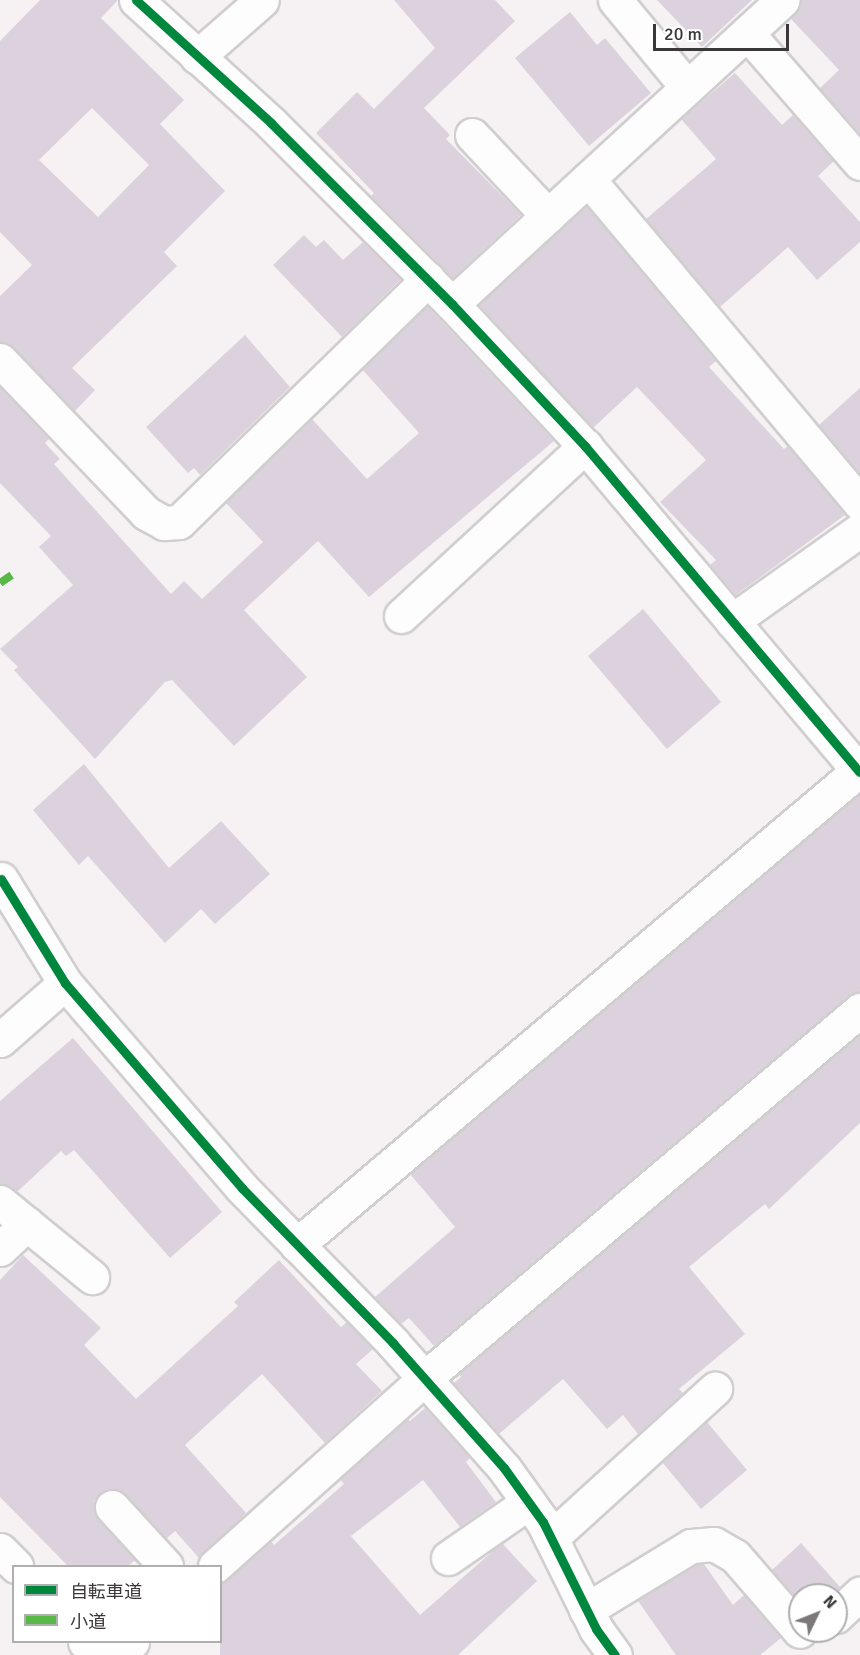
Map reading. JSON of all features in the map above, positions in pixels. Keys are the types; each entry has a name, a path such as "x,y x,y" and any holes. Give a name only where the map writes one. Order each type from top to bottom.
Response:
{"street":[{"path":"136,0 271,123 452,304 585,446 859,771 297,1245"},
{"path":"196,57 262,0"},
{"path":"615,0 687,87"},
{"path":"452,304 783,0"},
{"path":"747,33 860,163"},
{"path":"472,135 548,216"},
{"path":"588,179 860,502"},
{"path":"0,360 146,513 164,523 179,522 428,279"},
{"path":"401,616 585,446"},
{"path":"732,621 860,530"},
{"path":"1,879 65,983 242,1188 425,1378 504,1468 529,1502 551,1538 586,1610 615,1655"},
{"path":"0,1040 65,983"},
{"path":"216,1565 425,1378 860,1010"},
{"path":"0,1202 93,1277"},
{"path":"0,1249 27,1224"},
{"path":"551,1538 715,1389"},
{"path":"448,1558 529,1502"},
{"path":"112,1507 165,1565"},
{"path":"586,1610 691,1546 714,1544 735,1556 788,1619"},
{"path":"0,1550 15,1565"},
{"path":"848,1605 860,1594"},
{"path":"87,1643 98,1655"},
{"path":"117,1655 130,1643"}],"building":[{"path":"40,0 118,0 101,18 184,100 160,124 225,191 164,252 177,266 72,368 95,390 75,411 14,347 0,342 0,296 32,265 0,232 0,41","holes":["92,108 149,165 98,217 39,160"]},
{"path":"394,0 495,0 515,21 424,108 450,135 446,139 521,215 453,278 371,196 374,193 316,133 357,92 374,109 435,48"},
{"path":"657,0 752,0 702,47"},
{"path":"801,0 860,0 860,134 820,88 839,70 791,19"},
{"path":"570,12 597,45 605,38 651,93 589,146 515,58"},
{"path":"735,73 782,125 793,115 834,161 818,176 860,222 860,242 817,280 788,247 720,307 646,219 716,159 681,119"},
{"path":"586,206 716,361 709,367 784,449 788,446 845,515 736,595 710,565 716,560 660,502 706,460 637,387 593,428 479,305"},
{"path":"304,235 316,247 324,240 343,260 363,242 401,279 342,337 273,265"},
{"path":"427,306 554,441 369,597 318,541 244,610 307,677 234,746 172,680 165,682 95,759 14,670 18,667 0,649 73,585 39,547 51,536 0,483 0,387 49,439 45,443 60,459 54,464 171,594 184,581 202,599 263,542 226,503 312,419 367,479 419,433 362,369"},
{"path":"245,335 290,387 200,475 194,468 188,473 146,427"},
{"path":"860,388 860,474 819,425"},
{"path":"643,609 721,702 667,749 588,656"},
{"path":"84,764 169,868 221,821 270,874 215,924 201,909 165,943 88,856 79,865 33,810"},
{"path":"860,794 860,992 848,996 434,1346 409,1318 401,1324 375,1297 455,1227 410,1174"},
{"path":"860,1035 860,1123 769,1209 765,1204 689,1267 745,1334 679,1389 683,1393 638,1434 623,1415 607,1429 563,1379 499,1434 454,1383 461,1377 459,1374"},
{"path":"73,1038 222,1212 170,1258 74,1150 66,1156 61,1151 17,1192 0,1184 0,1101"},
{"path":"23,1255 101,1328 84,1345 136,1399 238,1306 234,1302 279,1260 341,1327 347,1322 373,1349 356,1364 382,1391 325,1443 262,1374 185,1445 246,1513 199,1558 175,1531 166,1539 126,1494 107,1489 94,1501 94,1512 140,1565 134,1561 129,1565 67,1565 0,1497 0,1280"},
{"path":"425,1408 470,1458 466,1462 496,1502 460,1527 423,1480 351,1536 420,1615 502,1543 537,1581 458,1655 220,1655 222,1582 271,1541 274,1545 344,1484 340,1479 407,1419 410,1421"},
{"path":"707,1422 747,1470 701,1509 662,1462"},
{"path":"801,1543 836,1583 788,1583 788,1588 772,1570"},
{"path":"697,1564 704,1564 733,1605 744,1595 781,1638 760,1655 676,1655 638,1601"}],"marked path":[{"path":"0,583 12,575"}],"cycle path":[{"path":"136,0 271,123 452,304 585,446 860,772"},
{"path":"1,879 65,983 242,1188 393,1343 504,1468 543,1522 596,1629 615,1655"}]}
